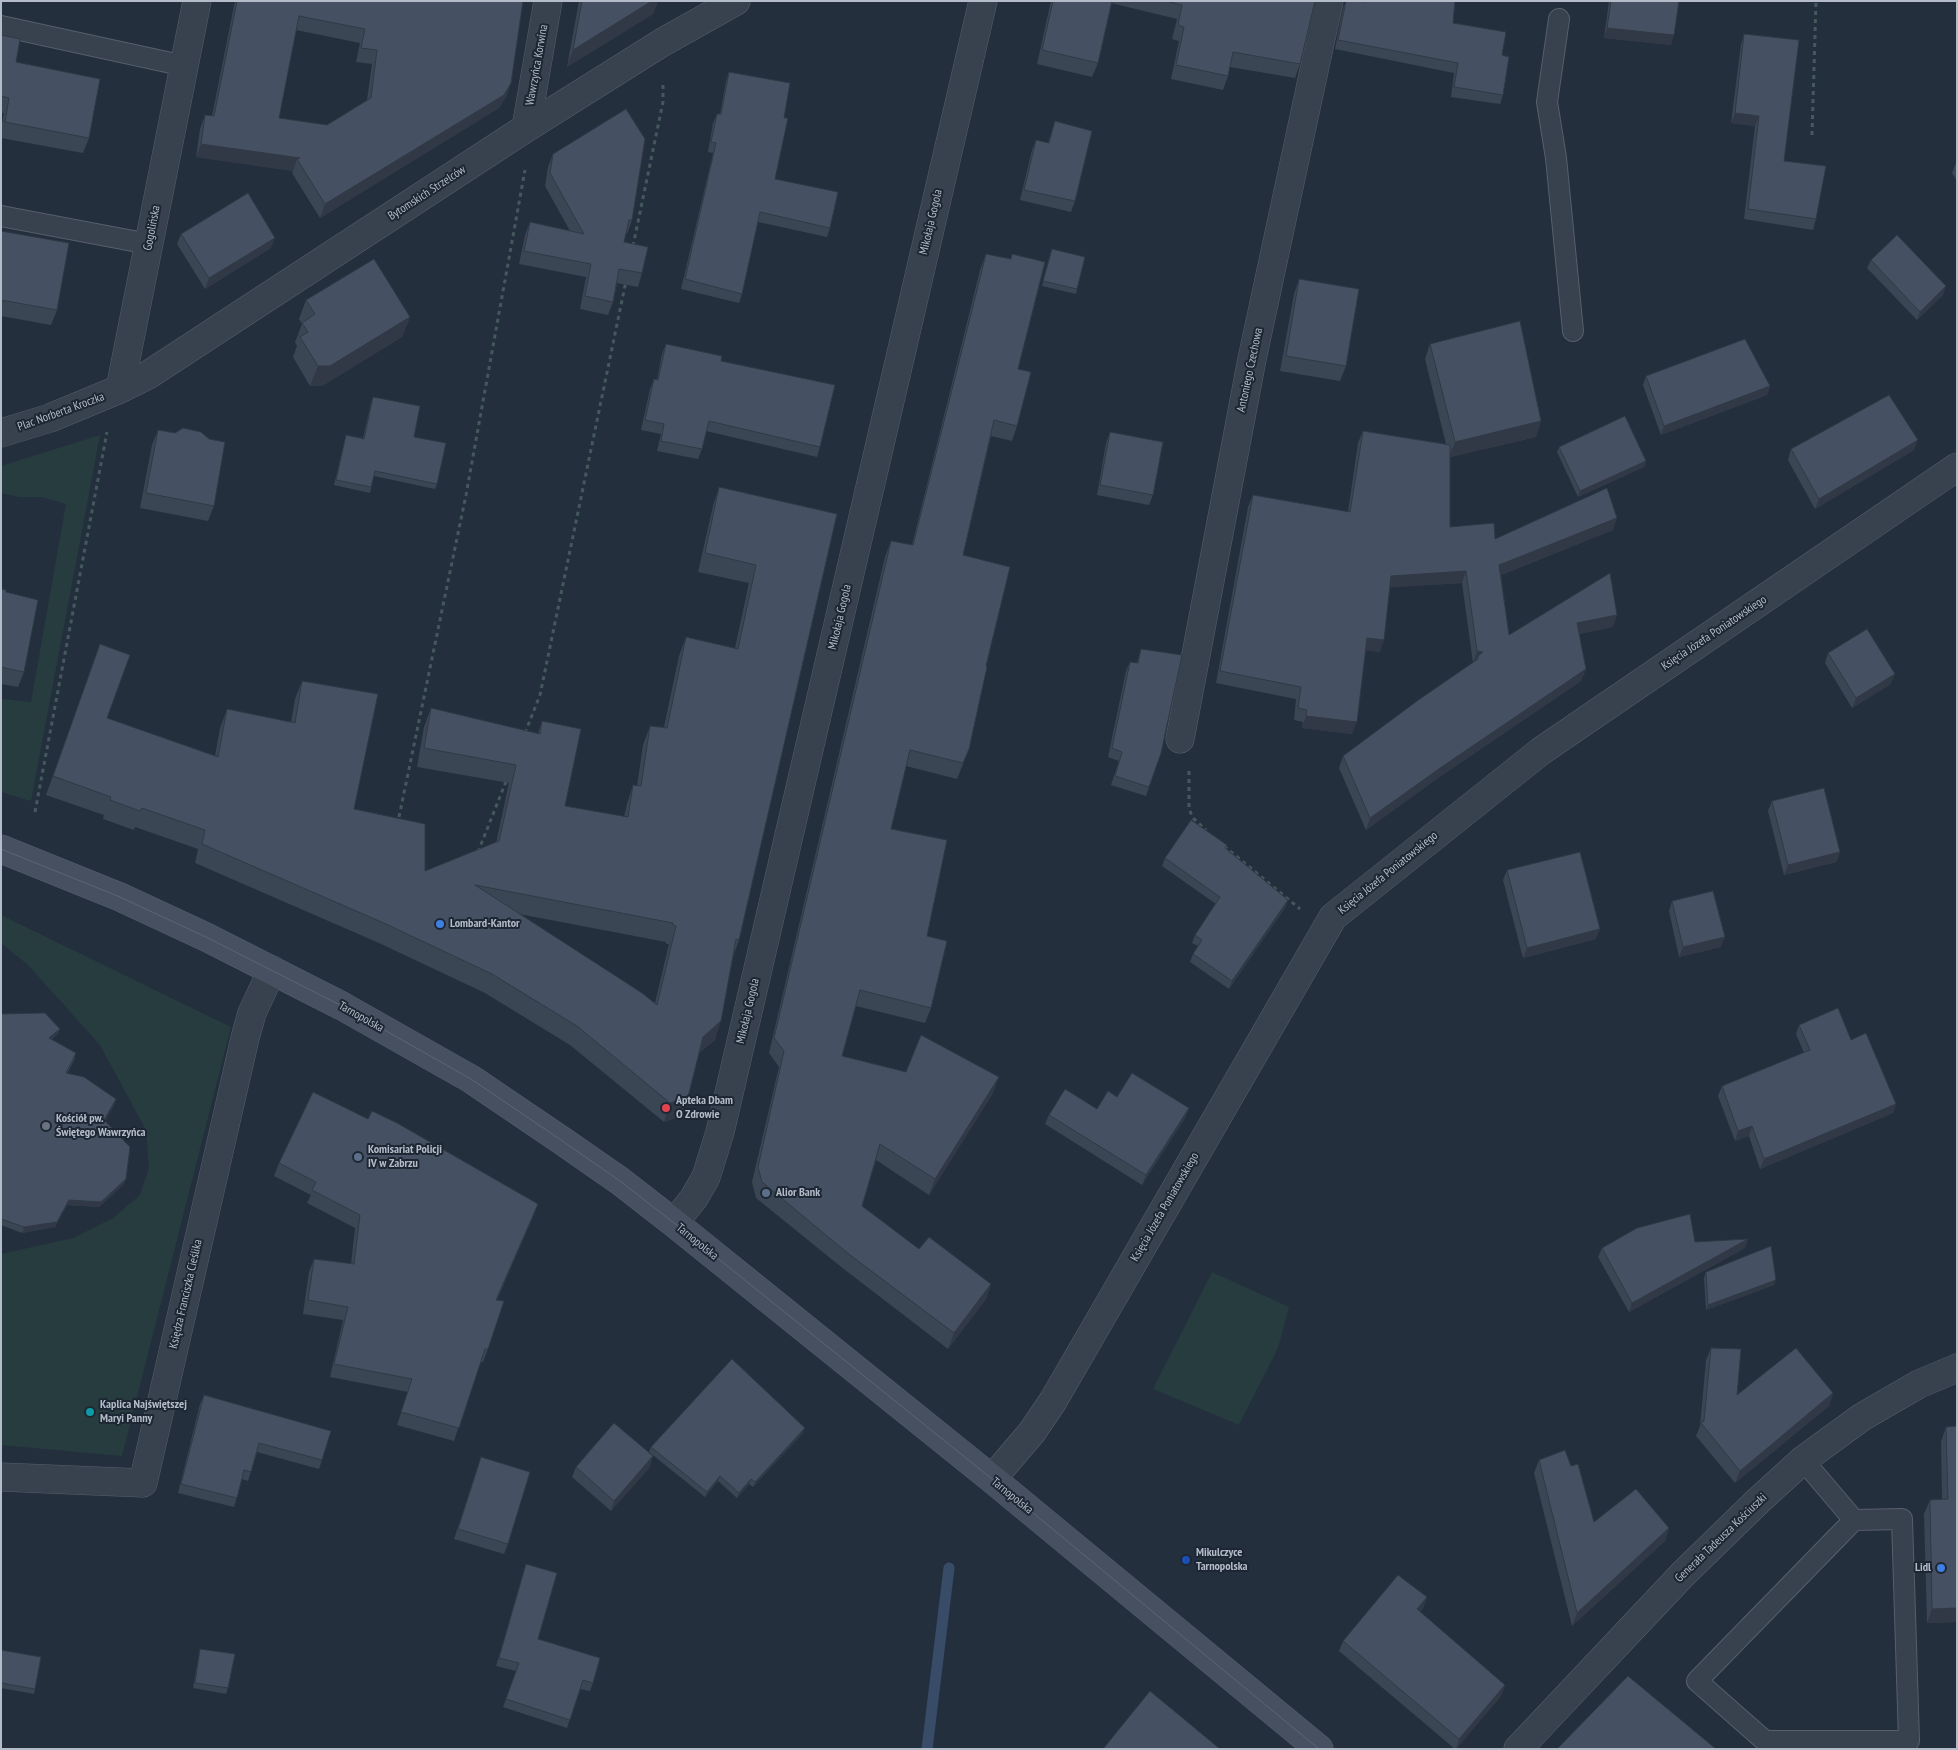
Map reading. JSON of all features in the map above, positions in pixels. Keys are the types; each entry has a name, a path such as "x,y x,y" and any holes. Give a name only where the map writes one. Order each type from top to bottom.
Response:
{"main road":[{"name":"Tarnopolska","path":"1,849 120,897 342,1006 471,1079 562,1140 620,1181 674,1223 992,1479 1319,1749"}],"street":[{"name":"Gogolińska","path":"120,389 198,1"},
{"name":"Wawrzyńca Korwina","path":"526,128 548,1"},
{"name":"Bytomskich Strzelców","path":"120,389 148,375 526,128 663,42 736,1"},
{"name":"Mikołaja Gogola","path":"674,1223 694,1198 706,1177 720,1132 982,1"},
{"name":"Antoniego Czechowa","path":"1180,740 1250,369 1329,1"},
{"name":"Plac Norberta Kroczka","path":"1,433 50,418 120,389"},
{"name":"Księcia Józefa Poniatowskiego","path":"992,1479 1032,1432 1053,1402 1333,917 1541,751 1957,467"},
{"name":"Księdza Franciszka Cieślika","path":"1,1477 143,1483 245,1038 252,1013 272,970"},
{"name":"Generała Tadeusza Kościuszki","path":"1518,1749 1683,1574 1803,1460 1862,1417 1919,1384 1957,1368"}],"lane":[{"path":"1559,19 1547,102 1556,158 1573,331"},
{"path":"1,26 184,66"},
{"path":"1,216 149,244"},
{"path":"1803,1460 1854,1520"},
{"path":"1902,1519 1909,1741 1765,1741 1697,1681 1854,1520 1902,1519"}],"path":[{"path":"1812,135 1816,1"},
{"path":"633,247 663,102 663,42"},
{"path":"399,817 466,495 522,192 525,173 526,128"},
{"path":"523,739 540,695 627,277"},
{"path":"35,812 109,424"},
{"path":"1180,740 1190,763 1189,807 1192,817 1213,837"},
{"path":"478,854 509,774"},
{"path":"1220,843 1325,930"}],"green space":[{"path":"100,435 31,801 1,792 1,699 31,702 66,504 42,497 19,497 1,493 1,466"},
{"path":"1,915 231,1027 122,1456 1,1445 1,1254 73,1238 113,1218 140,1195 149,1168 146,1130 100,1045 28,965 1,943"},
{"path":"1212,1272 1289,1307 1278,1348 1239,1425 1153,1389"}],"building":[{"path":"237,1 523,1 511,83 504,95 325,204 297,159 300,158 201,144 205,115 214,116","holes":["299,16 365,29 361,48 377,50 371,98 327,125 279,118"]},
{"path":"582,1 652,1 573,50"},
{"path":"1053,1 1112,1 1098,63 1042,50"},
{"path":"1166,1 1315,1 1300,64 1233,52 1228,76 1176,65 1184,27 1178,25 1182,5"},
{"path":"1346,1 1455,1 1453,23 1506,32 1502,55 1509,57 1503,95 1454,87 1458,63 1338,40"},
{"path":"1611,1 1679,1 1674,35 1607,28"},
{"path":"1744,34 1799,40 1784,161 1826,166 1816,219 1748,209 1759,116 1735,113"},
{"path":"1,35 20,39 16,62 100,79 89,138 5,122 9,98 1,96"},
{"path":"729,72 790,83 784,118 788,118 775,179 838,192 830,228 760,212 742,294 685,279 716,143 711,142 717,114 721,114"},
{"path":"626,109 645,139 632,220 629,220 624,242 648,247 642,273 619,269 613,302 585,296 591,264 524,251 530,222 584,234 550,173 553,154"},
{"path":"1055,121 1092,131 1075,201 1024,190 1036,140 1049,143"},
{"path":"248,193 275,238 209,278 181,234"},
{"path":"1,231 69,243 57,310 1,300"},
{"path":"1897,235 1946,286 1920,312 1871,260"},
{"path":"1052,249 1085,257 1077,289 1043,281"},
{"path":"986,254 1011,259 1012,254 1045,262 1018,369 1031,372 1017,426 994,420 963,555 1010,567 986,666 969,749 963,763 910,750 891,829 947,840 927,936 947,941 931,1008 860,990 842,1056 906,1072 921,1035 999,1077 935,1179 880,1144 862,1206 919,1249 929,1237 991,1284 954,1333 850,1255 762,1182 758,1167 784,1051 774,1038 891,541 913,545"},
{"path":"374,259 410,317 330,366 318,366 300,337 308,332 302,323 315,314 306,300"},
{"path":"1299,279 1359,289 1346,366 1286,356"},
{"path":"1520,321 1541,421 1455,442 1430,344"},
{"path":"1745,339 1770,386 1664,426 1646,376"},
{"path":"666,344 722,356 721,361 835,385 820,447 709,421 702,449 661,441 664,424 645,420 654,379 658,380"},
{"path":"1889,395 1918,440 1819,499 1791,449"},
{"path":"373,397 420,406 414,437 446,443 437,484 375,471 371,487 336,480 346,435 364,439"},
{"path":"1625,416 1646,461 1580,491 1559,447"},
{"path":"183,428 201,432 209,439 225,442 214,506 146,493 158,430 175,433"},
{"path":"1363,431 1450,445 1450,527 1494,523 1495,539 1607,488 1617,518 1499,565 1509,635 1610,573 1617,615 1577,623 1586,669 1370,818 1343,756 1478,659 1478,656 1483,652 1477,651 1466,571 1391,576 1384,640 1367,638 1357,722 1306,716 1307,710 1298,708 1301,687 1220,671 1253,495 1350,512"},
{"path":"1110,432 1163,442 1153,495 1100,485"},
{"path":"719,487 837,514 739,940 736,939 721,1021 703,1037 688,1097 670,1103 577,1026 492,974 386,924 202,844 205,830 142,808 140,811 110,800 111,797 53,776 100,644 130,655 107,718 218,757 227,709 295,723 302,681 378,694 354,809 425,824 425,871 499,841 516,765 424,748 431,708 540,734 542,721 581,729 565,806 628,817 633,785 641,786 650,726 667,728 686,637 738,649 756,565 705,553","holes":["475,885 673,923 676,926 657,1005 642,993"]},
{"path":"1,589 38,600 24,672 1,667"},
{"path":"1867,629 1895,674 1856,698 1828,653"},
{"path":"1141,649 1182,655 1161,753 1149,787 1115,776 1122,752 1112,748 1130,662 1138,663"},
{"path":"1824,788 1840,852 1788,865 1772,801"},
{"path":"1191,820 1227,845 1225,848 1288,900 1232,981 1193,954 1202,940 1195,935 1220,897 1165,858"},
{"path":"1580,852 1600,929 1527,948 1507,870"},
{"path":"1713,891 1725,937 1683,947 1672,901"},
{"path":"1838,1008 1851,1040 1866,1033 1896,1104 1764,1159 1752,1126 1738,1131 1722,1086 1810,1050 1799,1025"},
{"name":"Kościół pw. Świętego Wawrzyńca","path":"45,1013 60,1029 49,1038 76,1053 66,1073 84,1077 116,1099 104,1120 130,1147 126,1179 101,1202 69,1200 57,1222 24,1227 1,1219 1,1014"},
{"path":"1132,1073 1189,1108 1146,1175 1049,1115 1065,1089 1097,1109 1108,1091 1117,1097"},
{"path":"313,1092 368,1119 372,1111 397,1123 538,1204 496,1300 504,1301 488,1349 485,1349 459,1428 401,1412 412,1379 334,1364 348,1307 308,1300 314,1259 354,1264 360,1215 312,1190 316,1182 279,1163"},
{"path":"1690,1214 1695,1242 1748,1239 1632,1303 1602,1248 1637,1228"},
{"path":"1771,1246 1776,1280 1708,1305 1706,1272"},
{"path":"1711,1348 1741,1349 1737,1395 1796,1348 1833,1393 1740,1471 1701,1423 1704,1421"},
{"path":"732,1359 805,1428 755,1482 751,1479 739,1493 720,1476 707,1492 651,1447"},
{"path":"204,1395 331,1431 322,1460 259,1443 251,1472 244,1470 237,1498 181,1484"},
{"path":"614,1423 653,1456 614,1501 576,1467"},
{"name":"Lidl","path":"1957,1426 1957,1608 1932,1609 1930,1500 1948,1499 1946,1427"},
{"path":"1565,1450 1571,1466 1578,1464 1594,1522 1636,1489 1669,1528 1577,1613 1539,1460"},
{"path":"481,1457 530,1472 508,1544 458,1529"},
{"path":"526,1564 557,1573 538,1639 600,1658 593,1683 583,1680 570,1720 506,1699 519,1663 499,1658"},
{"path":"1398,1575 1427,1597 1417,1609 1505,1685 1459,1739 1343,1641"},
{"path":"200,1649 235,1654 228,1688 195,1683"},
{"path":"1,1650 41,1657 35,1689 1,1683"},
{"path":"1628,1676 1716,1749 1557,1749"},
{"path":"1150,1691 1220,1749 1103,1749"}],"waterway":[{"path":"927,1749 949,1568"}],"tram line":[{"path":"1,849 120,897 206,937 342,1006 471,1079 561,1140 620,1181 674,1223 992,1479 1319,1749"}],"place":[{"name":"Lombard-Kantor","path":"440,924"},
{"name":"Apteka Dbam O Zdrowie","path":"666,1108"},
{"name":"Kościół pw. Świętego Wawrzyńca","path":"46,1126"},
{"name":"Komisariat Policji IV w Zabrzu","path":"358,1157"},
{"name":"Alior Bank","path":"766,1193"},
{"name":"Kaplica Najświętszej Maryi Panny","path":"90,1412"},
{"name":"Mikulczyce Tarnopolska","path":"1186,1560"},
{"name":"Lidl","path":"1941,1568"}]}
